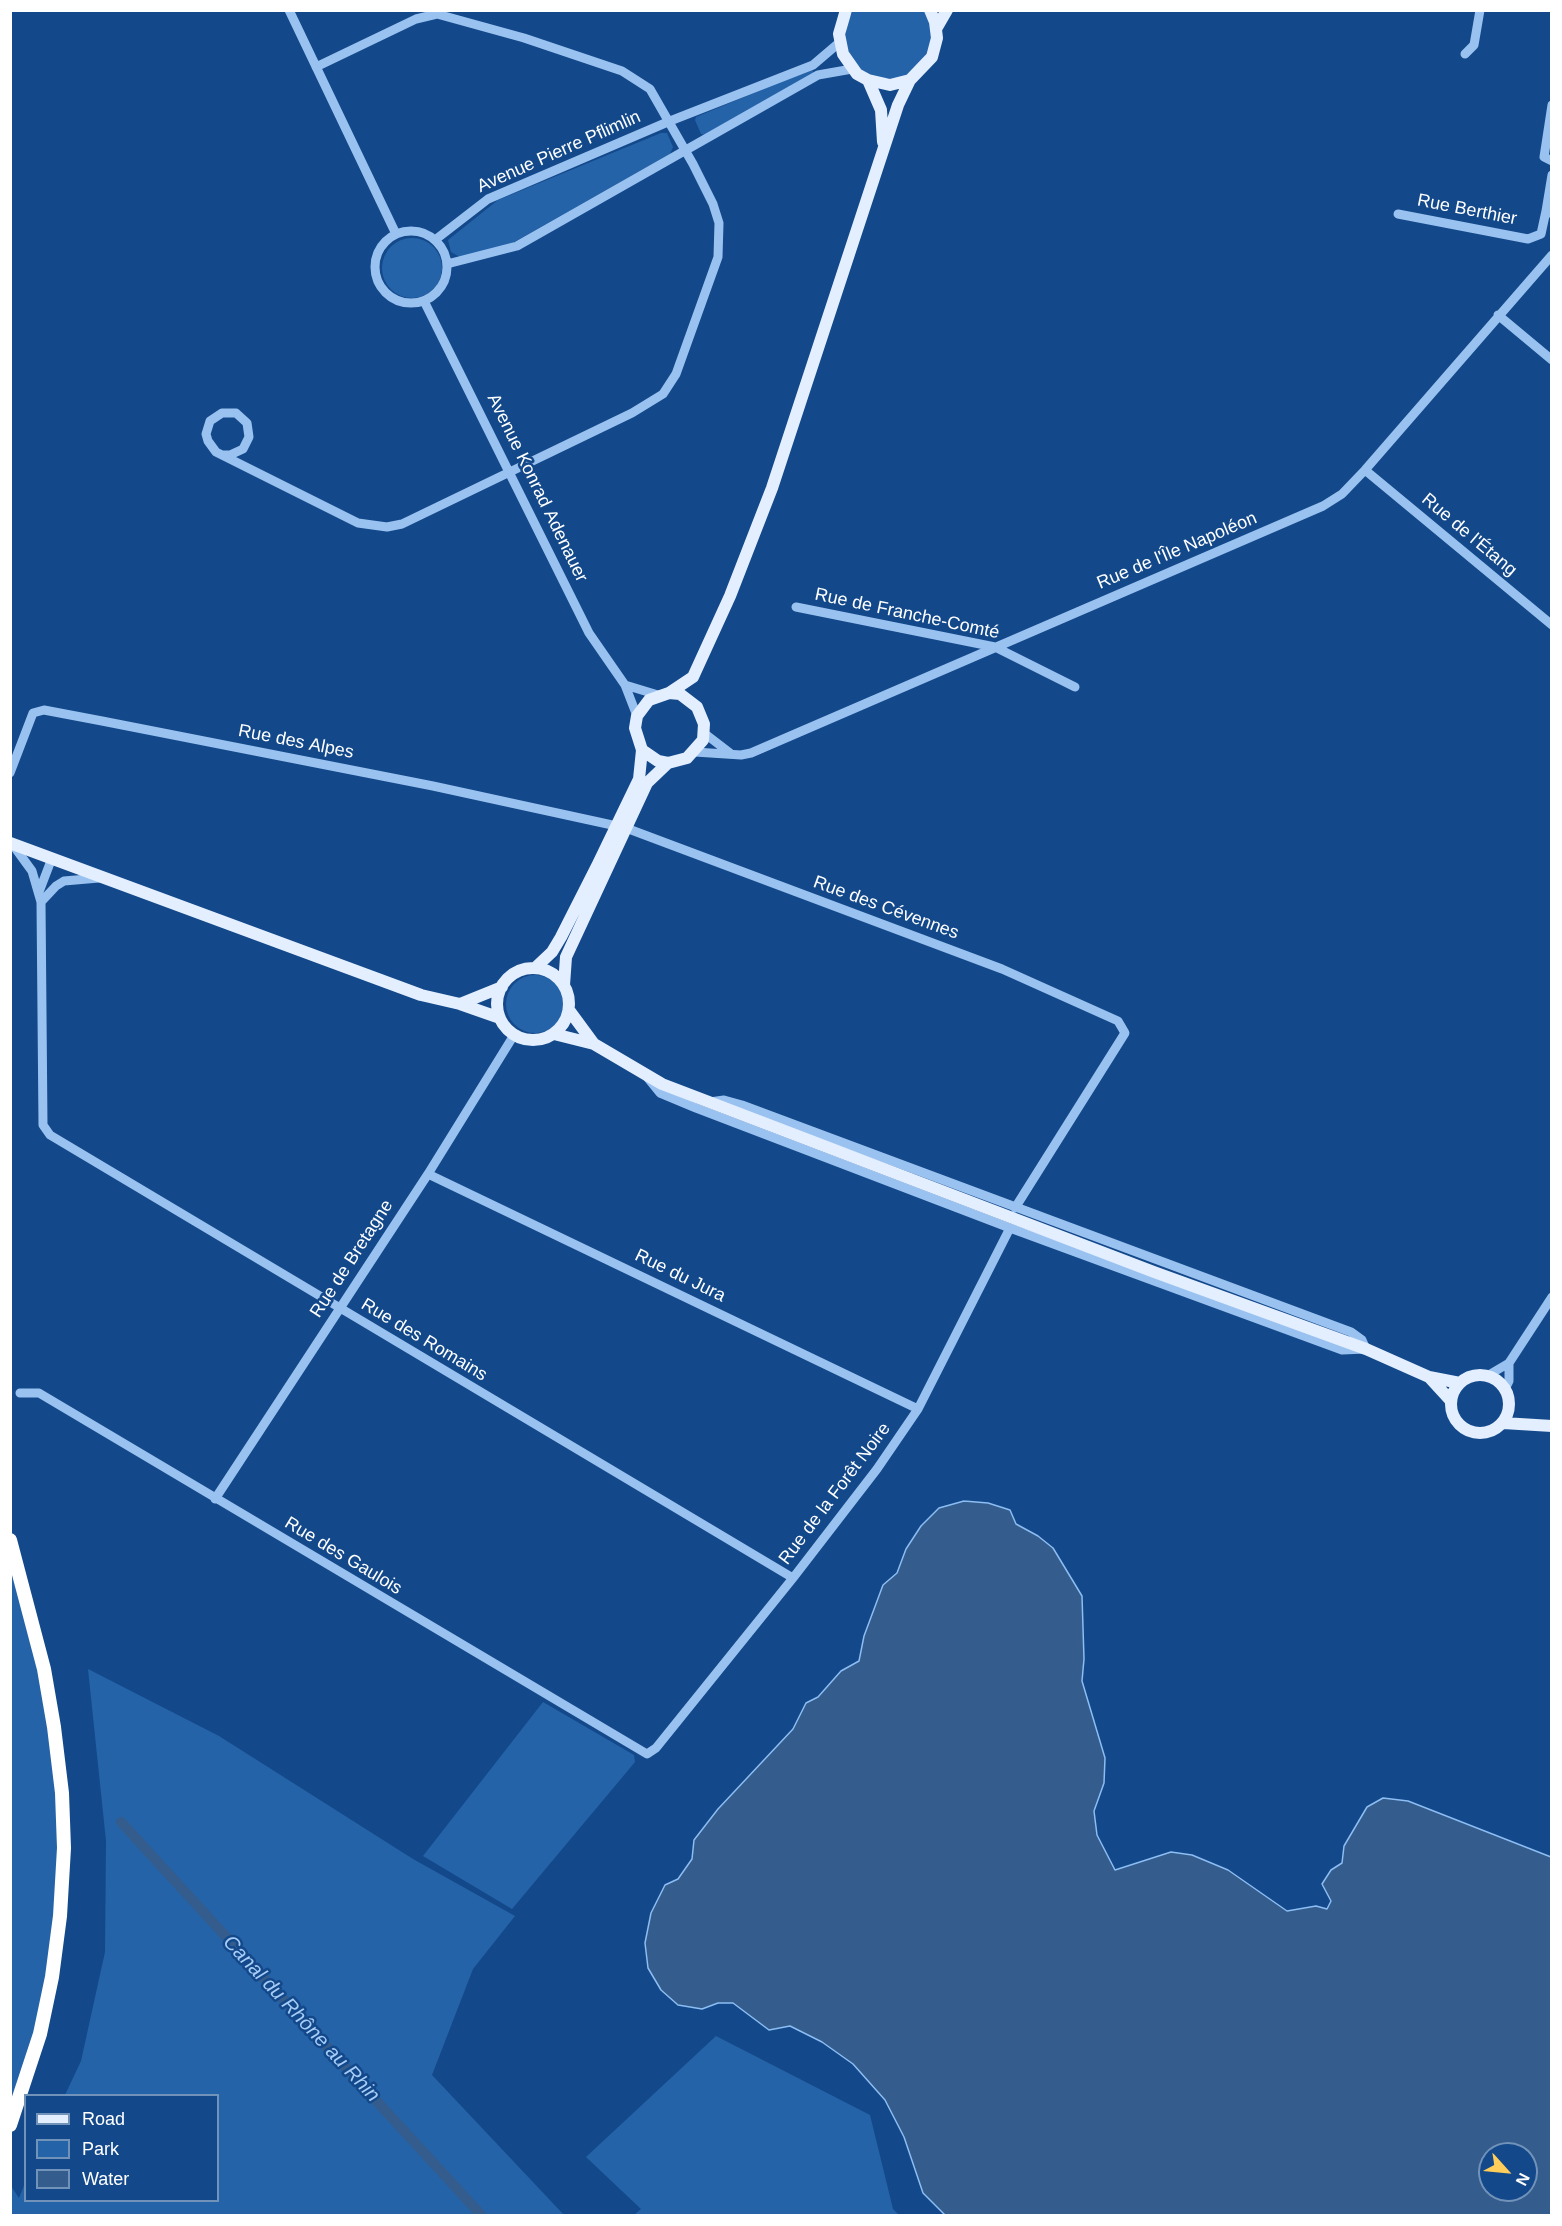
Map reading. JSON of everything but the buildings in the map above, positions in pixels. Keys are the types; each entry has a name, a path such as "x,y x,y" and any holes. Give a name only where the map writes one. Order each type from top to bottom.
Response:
{"highway":[{"path":"10,1540 44,1669 63,1793 64,1848 60,1916 52,1977 40,2034 10,2125"}],"main road":[{"path":"930,10 936,29"},
{"path":"693,677 649,700 637,716 637,739 642,750 650,757 668,763 678,762 695,752 704,733 705,724 698,706 693,677 730,596 772,488 898,105 910,80 932,57 936,29 947,10"},
{"path":"842,13 840,42 843,54 852,69 868,80 890,85 910,80"},
{"path":"868,80 881,110 883,148"},
{"path":"663,694 680,694 698,706"},
{"path":"554,1034 566,1019 569,1010 564,985 566,957 639,779 642,750"},
{"path":"460,1004 502,987 516,973 535,968 552,952 647,783 668,763"},
{"path":"11,843 421,995 460,1004 500,1018 514,1035 534,1040 554,1034 594,1044 647,1077 710,1102 1154,1272 1366,1350 1430,1377 1460,1383"},
{"path":"535,968 552,973 564,985"},
{"path":"500,1018 498,997 502,987"},
{"path":"569,1010 594,1044"},
{"path":"1451,1401 1460,1383 1470,1377 1487,1376 1497,1380 1505,1389 1509,1406 1503,1423"},
{"path":"1430,1377 1451,1401 1454,1417 1467,1431 1477,1434 1490,1432 1503,1423 1533,1423 1551,1426"},
{"path":"1509,1406 1533,1423"}],"street":[{"path":"289,10 396,234"},
{"path":"1465,54 1474,45 1480,10"},
{"path":"316,67 416,19 437,14 524,38 622,71 650,88 670,121"},
{"name":"Avenue Pierre Pflimlin","path":"435,240 488,199 670,121 813,65 840,42"},
{"path":"447,264 517,246 818,75 852,69"},
{"path":"1551,105 1544,157 1551,161"},
{"name":"Avenue Pierre Pflimlin","path":"223,455 350,520 371,526 387,527 402,524 512,472 649,404 663,394 676,374 718,257 720,241 719,223 713,204 670,121"},
{"name":"Rue Berthier","path":"1398,214 1528,239 1541,234 1549,213 1551,175"},
{"path":"416,231 435,240 441,247 447,264 442,286 424,301 401,302 391,297 377,278 375,266 377,254 382,246 396,234 416,231"},
{"name":"Rue de l'Île Napoléon","path":"695,752 741,755 767,746 1323,506 1342,494 1365,470 1551,255"},
{"name":"Avenue Konrad Adenauer","path":"424,301 512,472 589,633 625,685 637,716"},
{"path":"1498,315 1551,360"},
{"path":"222,413 236,413 247,423 249,437 243,449 230,455 223,455 211,447 206,434 210,421 222,413"},
{"path":"243,449 254,470"},
{"name":"Rue de l'Étang","path":"1365,470 1551,625"},
{"name":"Rue de Franche-Comté","path":"796,607 995,647 1075,687"},
{"path":"625,685 663,694"},
{"name":"Rue des Alpes","path":"10,773 33,713 44,710 433,786 621,827"},
{"path":"704,733 730,753"},
{"name":"Rue des Cévennes","path":"621,827 1002,969 1118,1021 1125,1033 1016,1208"},
{"path":"11,843 28,863 40,898"},
{"path":"40,898 52,858"},
{"path":"40,898 64,881 103,877"},
{"name":"Rue des Romains","path":"40,898 44,1125 50,1135 338,1309 793,1578"},
{"name":"Rue de Bretagne","path":"215,1499 428,1174 514,1035"},
{"path":"647,1077 660,1093 696,1108 1010,1228 1342,1350 1366,1350 1362,1340 1350,1332 742,1105 724,1100 710,1102"},
{"name":"Rue du Jura","path":"428,1174 918,1409"},
{"name":"Rue de la Forêt Noire","path":"647,1754 656,1748 793,1578 877,1469 918,1409 1010,1228"},
{"path":"1487,1376 1509,1364 1551,1297"},
{"path":"1505,1389 1509,1381 1509,1364"},
{"name":"Rue des Gaulois","path":"20,1393 39,1393 647,1754"}],"green space":[{"path":"853,11 924,11 930,20 933,37 926,59 910,75 898,79 876,78 858,68 846,49 846,25"},
{"path":"812,69 814,73 705,135 701,134 695,120 696,117"},
{"path":"661,133 667,133 673,147 670,154 509,245 460,257 451,252 448,240 498,200"},
{"path":"412,238 429,243 437,251 442,268 437,285 429,293 412,298 395,293 387,285 382,268 387,251 395,243"},
{"path":"535,975 546,977 559,988 564,1004 562,1015 551,1028 535,1033 524,1031 511,1020 506,1004 508,993 519,980"},
{"path":"10,1559 39,1670 58,1794 59,1849 55,1915 47,1977 34,2035 10,2104"},
{"path":"88,1669 219,1736 413,1859 515,1916 473,1969 432,2075 564,2215 11,2215 11,2186 19,2198 24,2186 24,2202 219,2202 219,2094 65,2094 81,2061 105,1952 106,1841"},
{"path":"543,1702 634,1755 635,1762 512,1909 423,1856"},
{"path":"716,2036 870,2115 893,2209 899,2215 634,2215 641,2209 586,2157"}],"water":[{"path":"964,1501 988,1503 1010,1510 1016,1524 1038,1536 1053,1548 1082,1596 1084,1659 1082,1681 1105,1758 1104,1783 1094,1811 1097,1835 1115,1870 1171,1852 1192,1855 1228,1870 1287,1911 1316,1906 1327,1909 1331,1901 1322,1884 1331,1870 1342,1863 1344,1846 1367,1807 1383,1798 1408,1801 1551,1857 1551,2215 945,2215 923,2193 904,2137 885,2100 853,2064 822,2042 790,2026 769,2030 733,2003 718,2003 702,2009 678,2005 661,1990 648,1968 645,1943 651,1913 665,1885 678,1879 692,1859 694,1840 718,1809 793,1729 806,1703 818,1697 841,1671 859,1661 864,1636 883,1585 897,1573 906,1549 921,1526 939,1508"}],"waterway":[{"name":"Canal du Rhône au Rhin","path":"121,1822 482,2216"}]}
